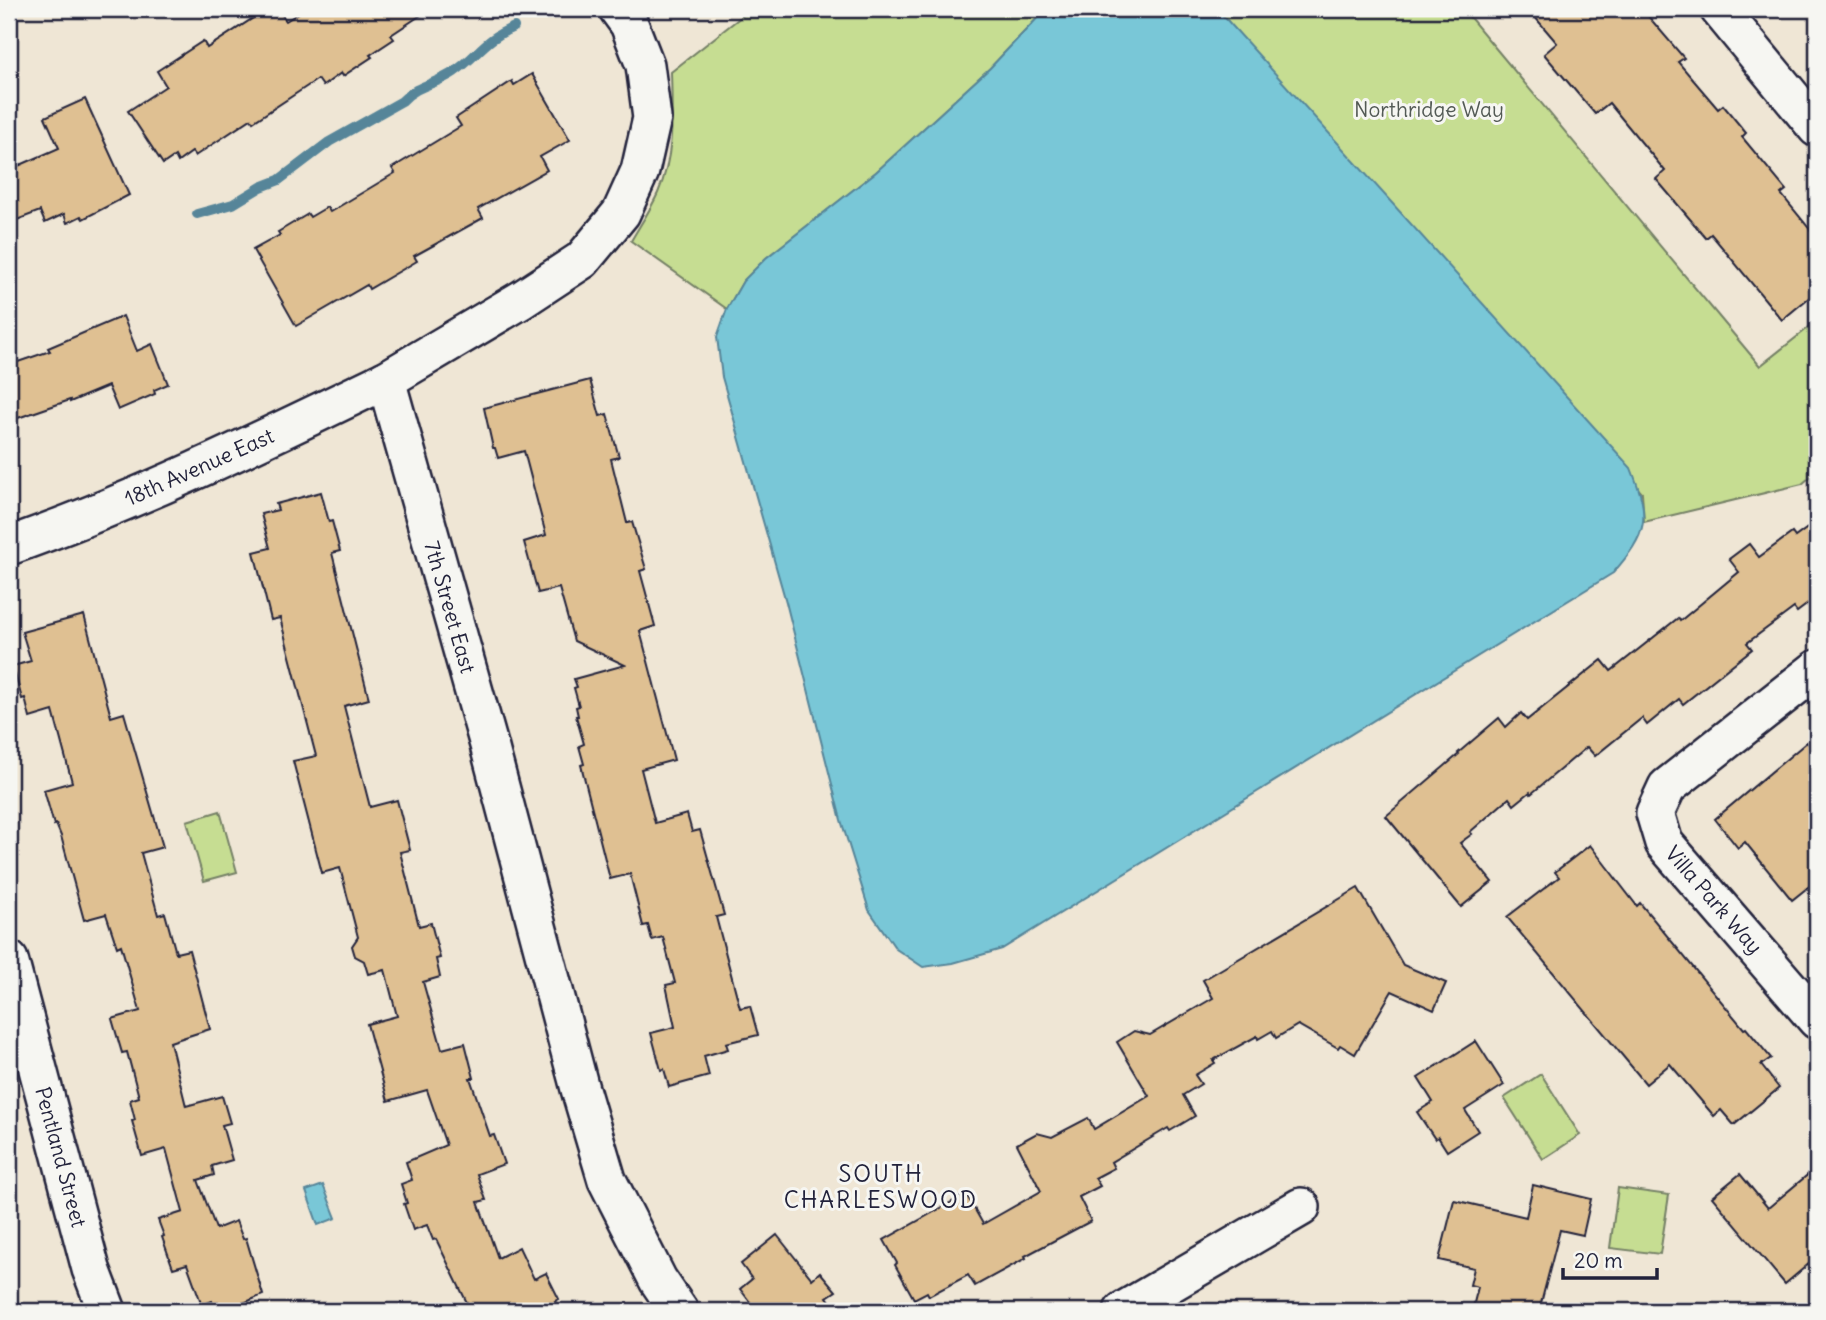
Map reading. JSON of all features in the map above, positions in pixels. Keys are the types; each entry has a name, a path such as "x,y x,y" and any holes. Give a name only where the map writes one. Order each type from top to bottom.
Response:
{"street":[{"path":"386,380 521,300 582,260 621,213 640,171 652,118 645,65 629,24 618,9"},
{"path":"1719,9 1817,128"},
{"name":"18th Avenue East","path":"9,546 60,528 205,468 386,380"},
{"name":"7th Street East","path":"386,380 607,1180 658,1280 679,1311"},
{"name":"Villa Park Way","path":"1817,669 1667,787 1655,813 1664,843 1817,1020"},
{"name":"Pentland Street","path":"9,960 91,1269 107,1311"},
{"path":"1123,1311 1301,1207"}],"green space":[{"path":"751,9 1046,9 990,68 876,172 766,258 743,281 727,309 631,241 655,199 667,164 671,133 671,72"},
{"name":"Northridge Way","path":"1217,9 1463,9 1760,366 1817,321 1817,471 1802,484 1644,522 1642,493"},
{"path":"220,811 237,872 204,881 187,821"},
{"path":"1541,1074 1580,1135 1543,1159 1504,1098"},
{"path":"1618,1188 1669,1195 1660,1254 1610,1248"}],"water":[{"path":"1046,9 1217,9 1631,468 1642,500 1643,524 1633,547 1613,573 1002,949 953,963 923,967 896,949 869,910 841,820 786,602 722,377 717,337 727,309 743,281 766,258 876,172 990,68"},
{"path":"323,1185 336,1218 318,1225 306,1191"}],"building":[{"path":"267,9 278,9 286,21 305,9 430,9 391,35 394,39 343,76 341,73 323,86 318,79 195,156 192,152 178,162 175,156 163,164 128,111 166,86 157,71 203,41 207,48"},
{"path":"1528,9 1642,9 1684,58 1678,62 1718,109 1723,105 1746,133 1742,137 1786,190 1781,194 1817,238 1817,291 1782,320 1711,234 1706,238 1656,179 1665,171 1609,103 1595,114 1544,54 1557,43"},
{"path":"532,74 570,140 540,157 547,170 478,209 483,218 414,256 417,261 369,289 367,285 296,326 253,250 280,235 278,232 308,214 310,217 327,207 330,212 395,173 392,168 461,126 456,118 512,81 514,85"},
{"path":"85,99 129,195 83,219 81,216 67,223 64,214 45,223 40,211 9,223 9,170 59,148 45,117"},
{"path":"123,316 137,351 152,344 168,384 154,390 155,394 118,410 108,386 70,402 9,421 9,365 50,351 48,348"},
{"path":"590,380 600,416 607,414 619,457 611,459 627,523 632,522 646,569 640,571 655,626 640,631 674,760 641,769 655,823 687,814 692,832 700,830 724,915 716,917 740,1008 750,1006 758,1035 726,1043 728,1049 704,1056 709,1076 669,1087 664,1069 661,1070 651,1033 675,1027 666,985 675,983 663,937 652,940 648,925 643,926 630,874 610,879 581,765 584,764 579,746 584,744 576,716 576,707 579,706 574,679 625,665 574,641 559,588 538,593 524,542 546,535 524,451 498,458 493,448 484,408"},
{"path":"321,492 340,551 332,553 369,699 344,706 370,807 397,800 410,850 400,852 419,926 431,923 440,958 436,959 440,977 423,982 442,1049 465,1043 474,1078 470,1078 490,1136 494,1135 504,1164 477,1174 486,1200 478,1202 498,1258 519,1247 534,1279 546,1273 559,1299 555,1301 561,1311 471,1311 436,1239 433,1240 427,1225 413,1230 404,1204 407,1203 401,1184 412,1180 406,1162 446,1145 427,1090 388,1101 367,1024 397,1016 385,970 368,974 364,961 355,956 352,946 358,937 340,868 322,873 293,761 316,756 280,618 271,620 254,552 270,548 261,514 278,510 276,504"},
{"path":"1817,521 1817,597 1797,612 1794,608 1747,643 1752,649 1683,704 1679,699 1647,725 1642,718 1595,756 1587,747 1514,805 1509,798 1460,843 1492,882 1461,907 1386,816 1499,718 1506,727 1521,713 1527,720 1602,660 1611,671 1678,618 1680,621 1739,572 1729,559 1749,544 1759,557 1792,533 1795,537"},
{"path":"84,615 111,717 124,713 163,847 141,853 158,915 165,913 176,953 189,950 210,1029 170,1042 186,1106 222,1096 230,1123 222,1125 232,1160 212,1166 214,1175 198,1180 216,1229 236,1221 243,1239 246,1238 263,1295 224,1311 216,1311 212,1301 202,1305 187,1264 173,1268 162,1237 164,1236 158,1220 183,1212 166,1149 142,1156 132,1121 135,1120 130,1100 139,1097 127,1052 122,1053 112,1019 140,1011 121,945 117,947 106,914 84,920 61,836 56,824 54,825 44,790 72,782 53,711 30,718 13,666 31,661 22,632"},
{"path":"1807,742 1817,755 1817,880 1792,900 1745,842 1738,848 1715,819"},
{"path":"1590,845 1637,906 1640,903 1771,1058 1761,1065 1779,1088 1734,1125 1721,1110 1714,1116 1670,1064 1646,1084 1507,917 1559,877 1555,872"},
{"path":"1358,888 1403,965 1446,983 1434,1010 1392,991 1355,1054 1340,1045 1338,1048 1298,1025 1276,1038 1272,1031 1258,1039 1257,1036 1213,1060 1215,1063 1195,1075 1201,1084 1183,1095 1195,1116 1170,1131 1168,1128 1111,1162 1114,1168 1095,1178 1100,1186 1079,1197 1091,1221 975,1286 968,1275 929,1296 927,1292 914,1299 884,1240 966,1194 983,1224 1041,1191 1017,1144 1037,1133 1052,1137 1088,1118 1094,1129 1149,1096 1117,1042 1134,1031 1150,1035 1213,998 1203,980"},
{"path":"1476,1041 1504,1085 1465,1110 1478,1131 1447,1151 1438,1137 1435,1139 1417,1112 1433,1102 1418,1078"},
{"path":"1817,1167 1817,1257 1785,1284 1712,1197 1740,1174 1768,1208"},
{"path":"1533,1185 1591,1199 1583,1235 1560,1230 1539,1311 1472,1311 1478,1287 1470,1285 1474,1268 1439,1260 1454,1200 1526,1217"},
{"path":"777,1235 812,1279 820,1272 836,1291 827,1297 838,1311 757,1311 740,1289 752,1279 741,1264"}],"waterway":[{"path":"197,214 233,204 261,187 279,180 329,142 402,101 414,91 454,72 495,37 514,27"}],"district":[{"name":"SOUTH CHARLESWOOD","path":"881,1186"}]}
